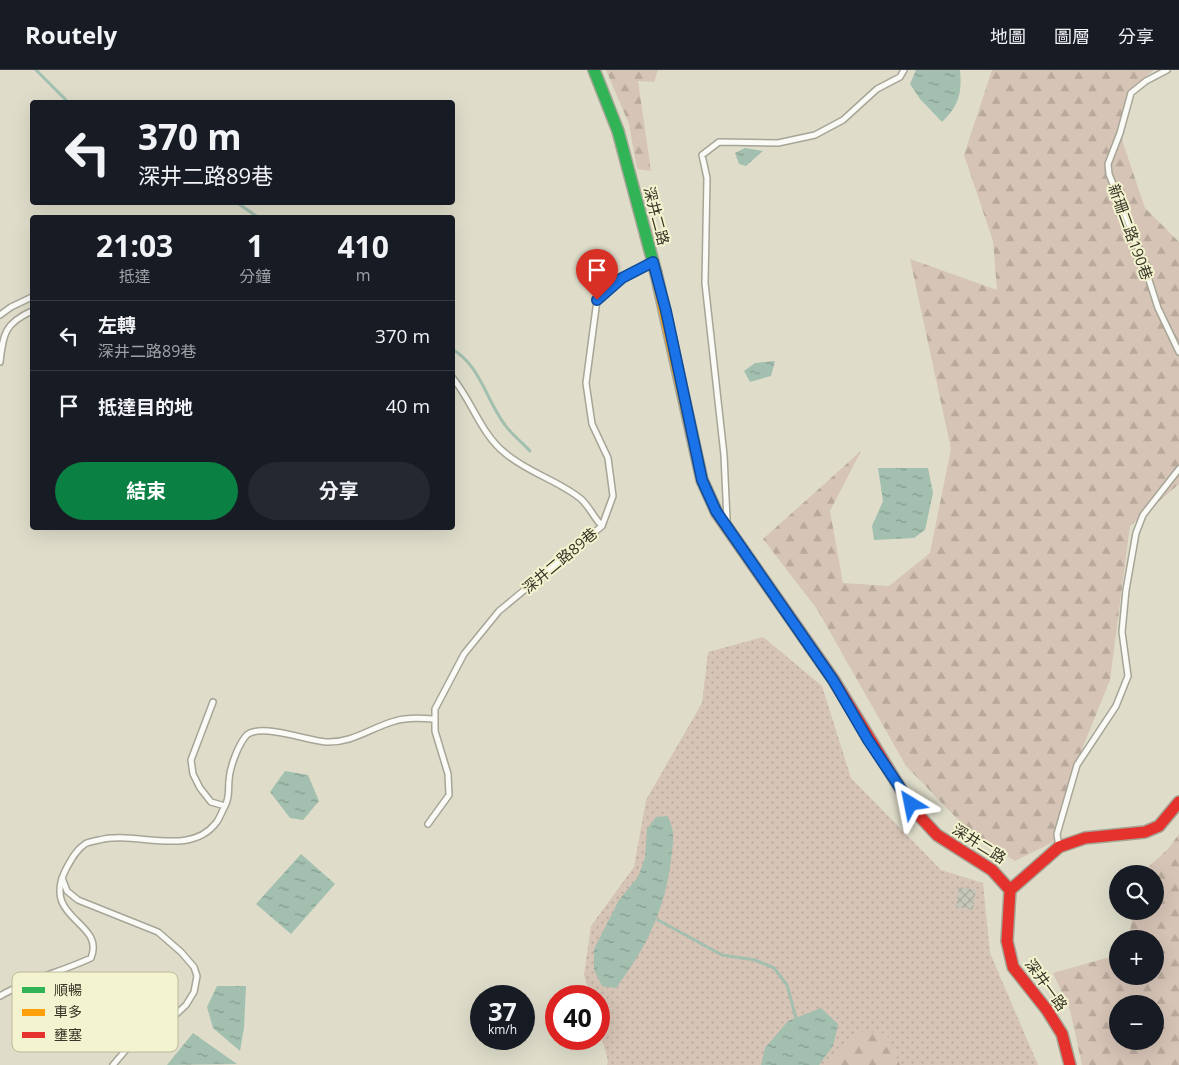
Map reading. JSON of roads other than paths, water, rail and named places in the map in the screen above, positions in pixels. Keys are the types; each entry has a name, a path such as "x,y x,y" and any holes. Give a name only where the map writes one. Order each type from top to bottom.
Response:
{"street":[{"name":"深井二路","path":"594,70 618,131 666,311 702,480 716,511 833,680 868,740 928,827 945,842 976,858 1002,877 1010,890"},
{"path":"1010,890 1059,848 1085,838 1145,832 1158,826 1179,802"},
{"name":"深井一路","path":"1010,890 1007,941 1013,967 1047,1010 1062,1034 1070,1065"}],"lane":[{"path":"727,528 724,455 705,283 707,178 702,155 719,142 778,144 815,135 843,120 878,89 900,77 904,70"},
{"name":"新珊二路190巷","path":"1167,70 1146,81 1131,93 1120,133 1108,164 1109,174 1140,252 1158,308 1179,352"},
{"name":"深井二路89巷","path":"433,718 435,709 464,654 499,611 602,526 613,496 608,458 592,424 586,383 597,300 622,278 653,262"},
{"path":"0,315 11,306 30,298"},
{"path":"0,362 3,336 7,328 22,315 30,312"},
{"path":"455,381 489,436 504,453 532,473 583,500 592,516 602,526"},
{"path":"1059,848 1057,834 1078,764 1116,706 1128,676 1122,632 1126,590 1136,532 1143,515 1179,469"},
{"path":"213,702 191,760 193,774 210,802 225,806"},
{"path":"59,972 91,958 95,950 94,943 85,929 65,908 61,899 59,886 73,856 85,844 110,837 181,842 198,836 216,824 229,799 232,766 245,736 254,730 266,730 312,741 338,743 362,736 395,721 433,718 448,774 449,795 428,824"},
{"path":"62,877 67,891 78,900 158,932 194,966 196,976 194,992 186,1005 178,1012"},
{"path":"0,996 12,989"},
{"path":"113,1065 124,1052"}],"water":[{"path":"916,70 960,70 960,93 958,99 942,122 920,99 910,84"},
{"path":"745,148 763,151 746,166 739,164 735,153"},
{"path":"775,361 771,376 750,382 744,371 755,363"},
{"path":"878,468 928,468 933,493 925,530 914,538 874,540 872,526 883,501"},
{"path":"285,771 308,775 319,801 303,820 290,818 270,792"},
{"path":"667,816 673,832 668,878 659,912 645,943 616,988 610,987 610,985 602,985 594,970 594,949 619,900 638,877 645,858 647,829 656,817"},
{"path":"301,854 335,884 291,934 256,904"},
{"path":"217,986 246,986 244,1028 240,1051 213,1028 207,1007"},
{"path":"821,1008 838,1024 833,1046 819,1065 761,1065 765,1048 788,1021"},
{"path":"193,1033 237,1064 167,1065"}],"waterway":[{"path":"36,70 66,100"},
{"path":"240,205 255,215"},
{"path":"455,351 462,356 477,374 505,425 530,451"},
{"path":"658,920 722,955 755,960 774,968 787,985 796,1018"}]}
